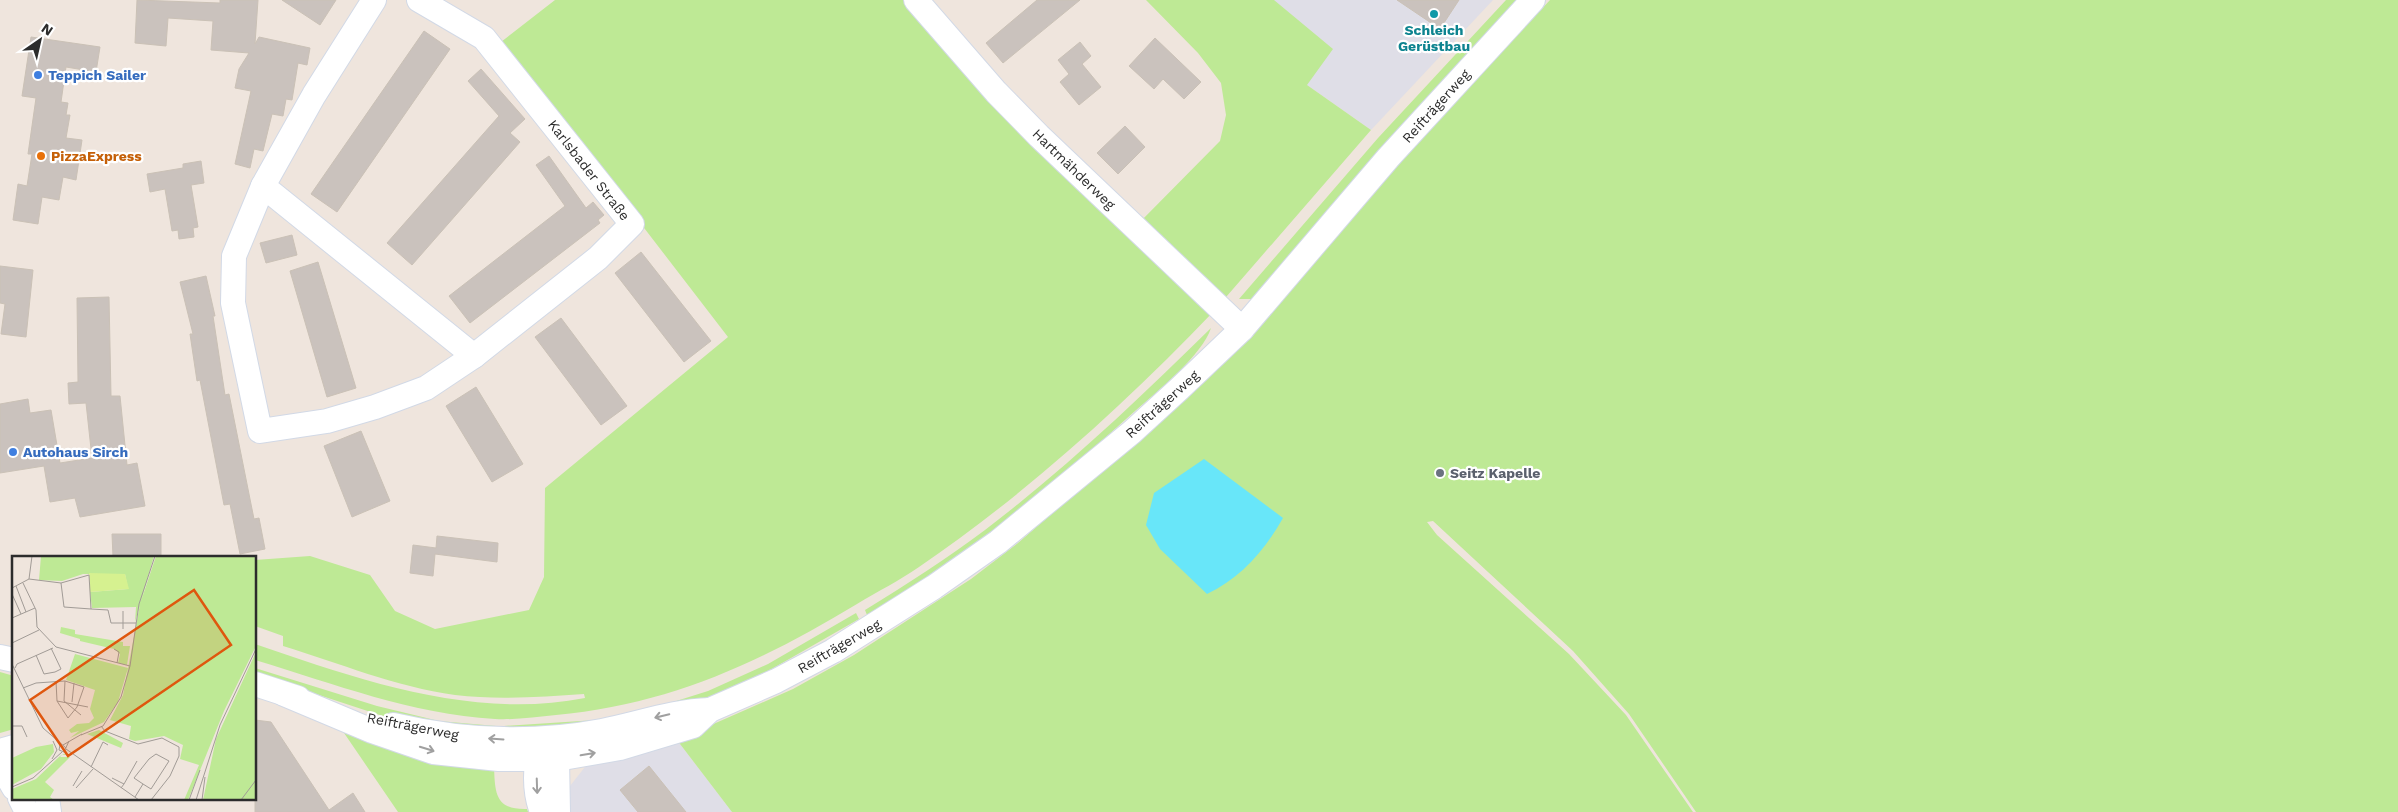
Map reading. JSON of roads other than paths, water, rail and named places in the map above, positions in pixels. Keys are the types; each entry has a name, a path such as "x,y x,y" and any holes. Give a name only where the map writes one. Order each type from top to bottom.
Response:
{"street":[{"name":"Karlsbader Straße","path":"374,0 314,95 263,186 234,256 233,303 260,431 327,421 375,407 426,388 474,356 598,258 632,224 484,38 419,0"},
{"name":"Hartmähderweg","path":"916,0 996,92 1039,136 1242,329"},
{"name":"Reifträgerweg","path":"256,684 396,726 438,734 500,739 546,753 602,731 685,711 710,710 776,681 833,651 887,618 998,542 1132,432 1242,329 1388,158 1533,0"},
{"path":"263,186 474,356"},
{"path":"542,812 538,801 546,753"},
{"path":"546,753 558,812"},
{"path":"0,764 12,785"},
{"path":"21,800 27,812"}],"water":[{"path":"1204,459 1283,518 1251,562 1231,580 1207,594 1160,549 1146,525 1154,493"}],"place":[{"name":"Schleich Gerüstbau","path":"1434,14"},
{"name":"Teppich Sailer","path":"38,75"},
{"name":"PizzaExpress","path":"41,156"},
{"name":"Autohaus Sirch","path":"13,452"},
{"name":"Seitz Kapelle","path":"1440,473"}]}
